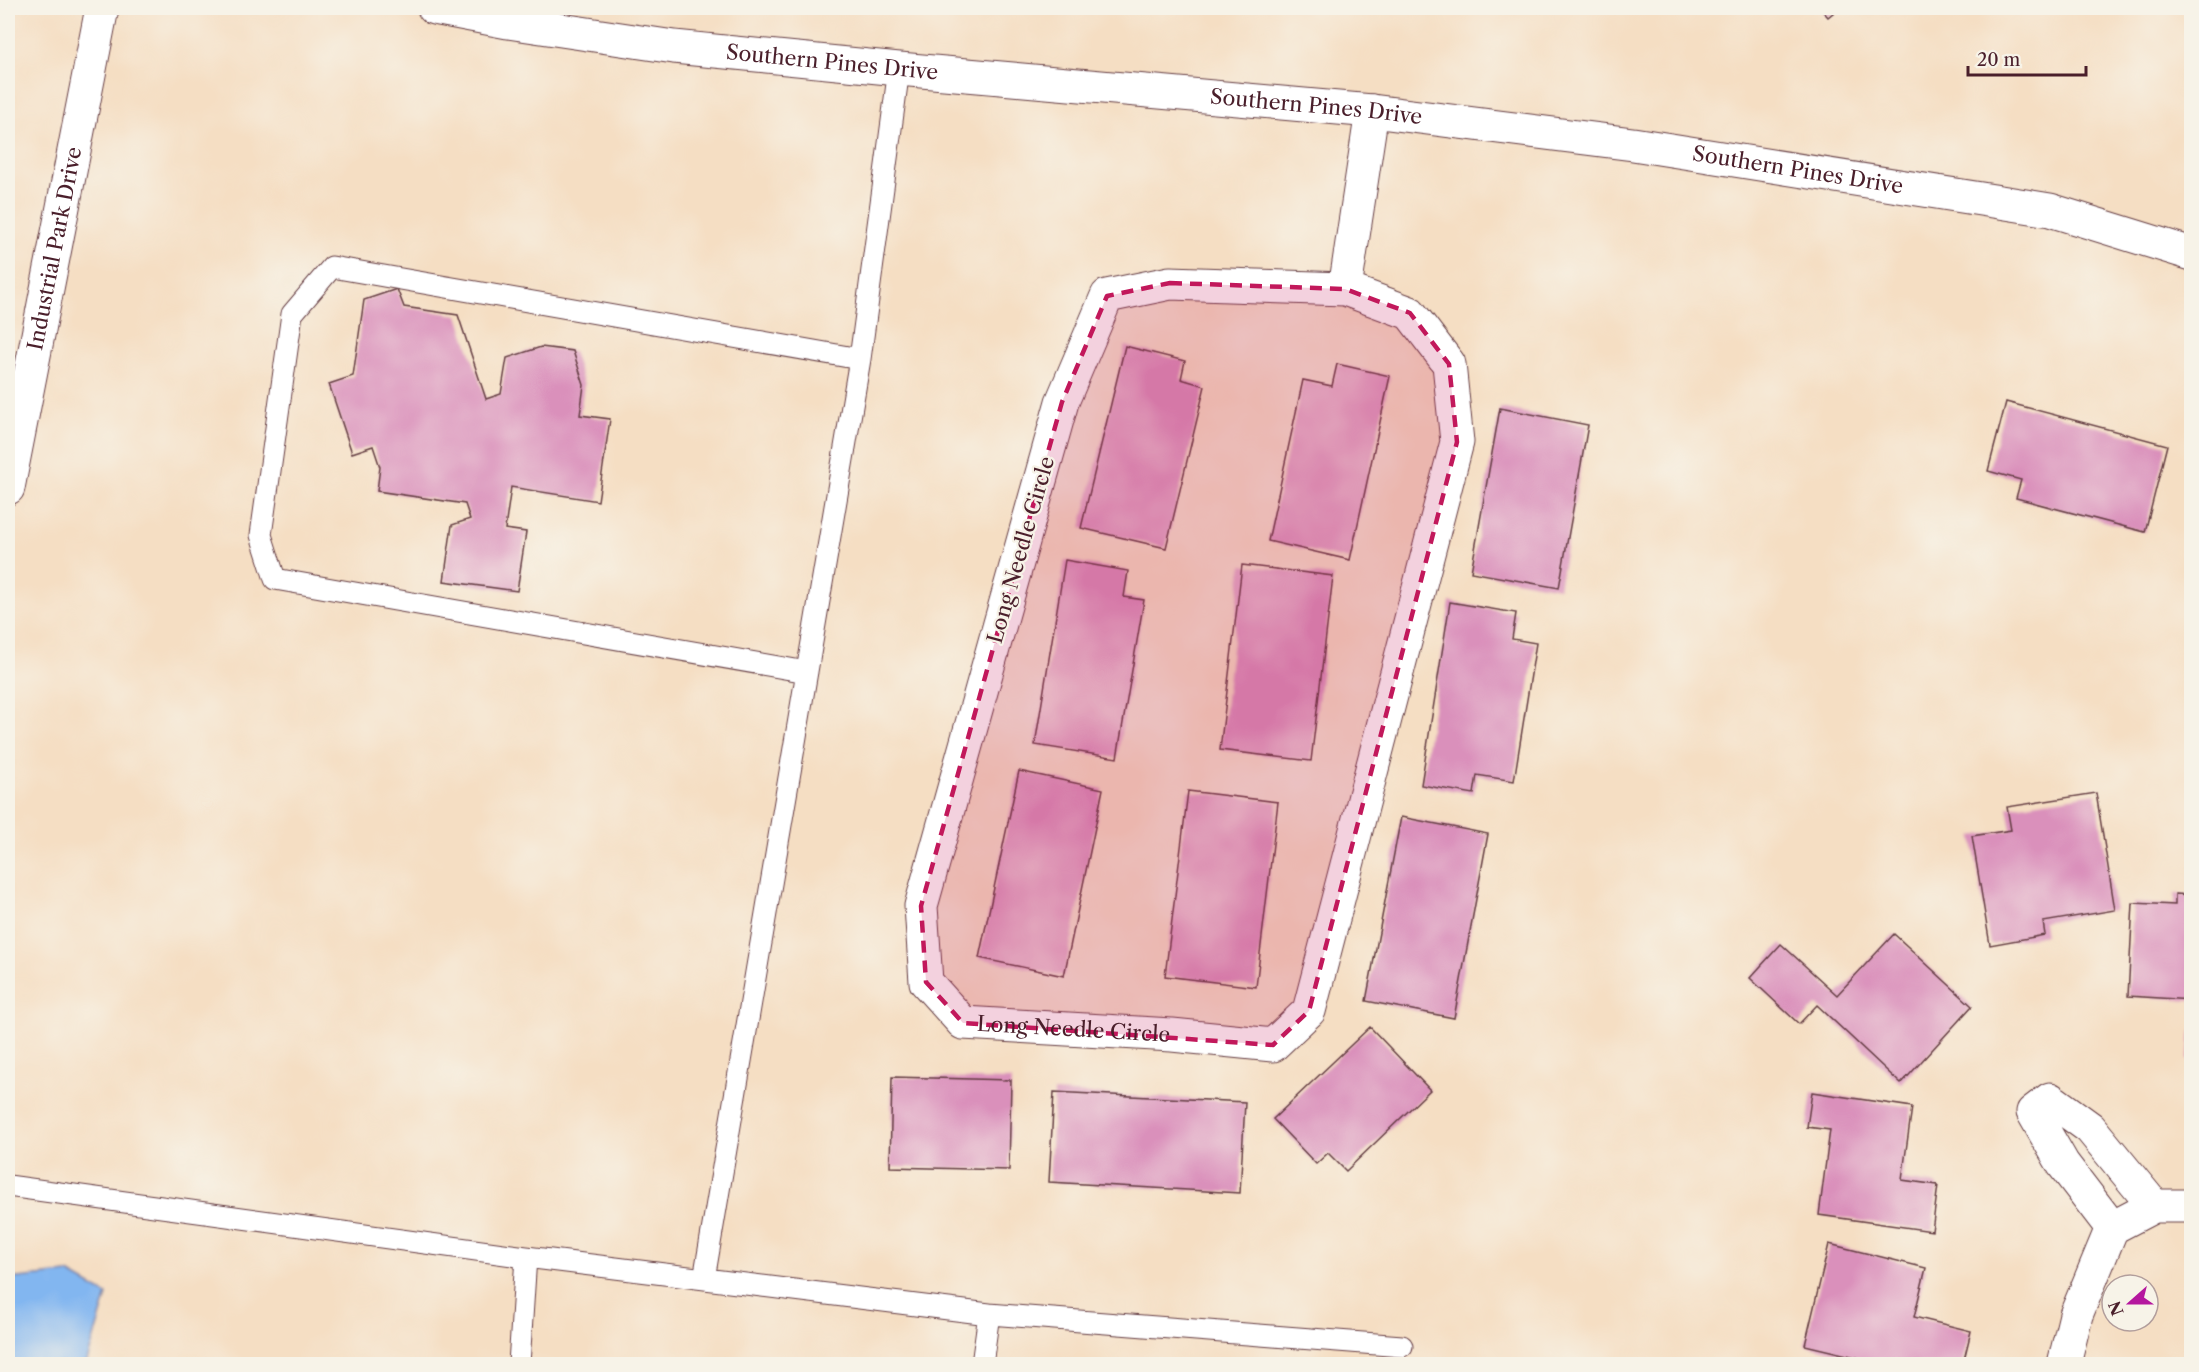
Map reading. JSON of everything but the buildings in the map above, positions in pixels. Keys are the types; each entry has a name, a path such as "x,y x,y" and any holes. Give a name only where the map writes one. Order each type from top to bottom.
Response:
{"street":[{"name":"Industrial Park Drive","path":"8,488 102,8"},
{"name":"Southern Pines Drive","path":"434,8 508,22 674,47 1372,111 1633,144 2050,210 2192,254"},
{"path":"1345,289 1372,111"},
{"name":"Long Needle Circle","path":"1170,284 1345,289 1410,313 1449,364 1457,442 1309,1011 1273,1045 1172,1035 963,1023 926,982 921,906 1062,402 1107,296 1170,284"},
{"path":"2112,1228 2063,1164 2033,1113 2050,1100 2090,1128 2154,1206"},
{"path":"2064,1365 2076,1315 2112,1228 2154,1206 2192,1206"}],"lane":[{"path":"704,1279 860,359 899,69"},
{"path":"807,672 275,579 261,535 292,314 332,267 860,359"},
{"path":"8,1186 526,1257 989,1314 1402,1346"},
{"path":"519,1365 526,1257"},
{"path":"982,1365 989,1314"}],"highlighted area":[{"path":"1170,283 1345,289 1410,313 1449,364 1457,442 1309,1011 1273,1045 963,1023 926,982 921,906 1062,402 1107,296"}],"water":[{"path":"68,1273 107,1295 86,1364 8,1364 8,1279"}]}
